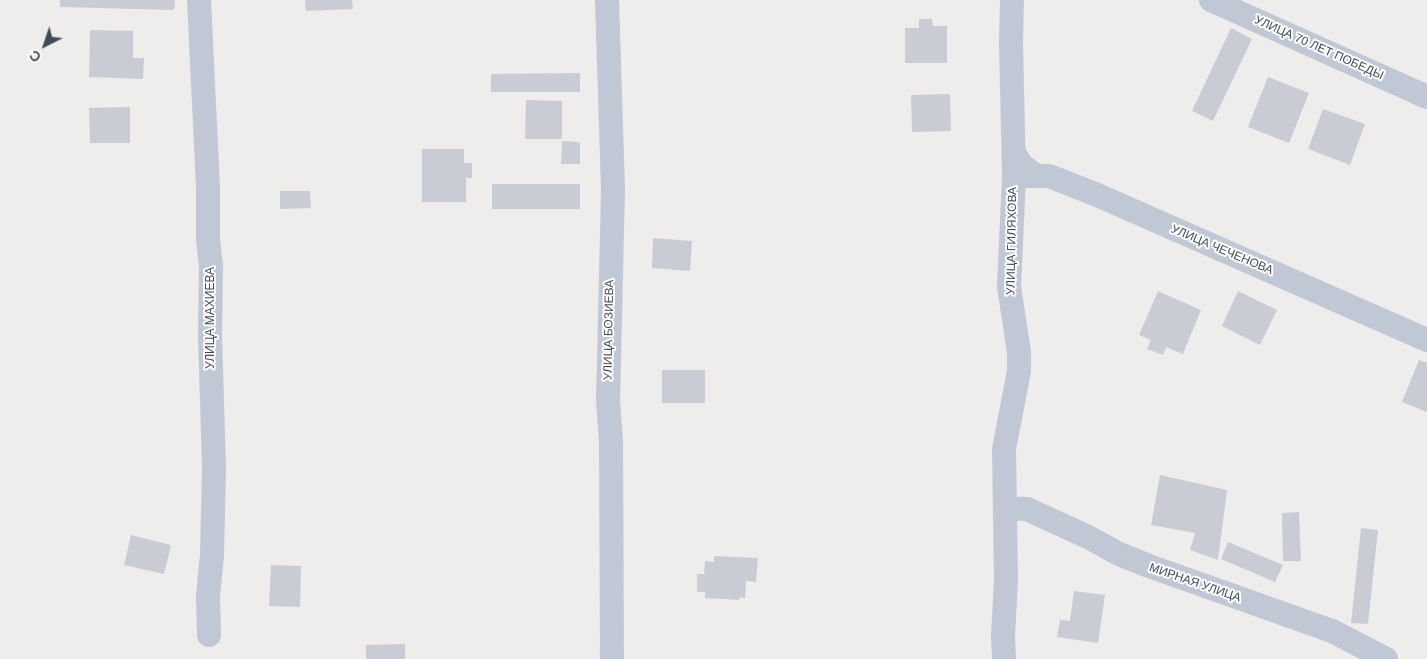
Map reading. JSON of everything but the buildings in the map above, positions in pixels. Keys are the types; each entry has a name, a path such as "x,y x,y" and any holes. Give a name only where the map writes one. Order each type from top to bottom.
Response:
{"street":[{"name":"УЛИЦА МАХИЕВА","path":"199,0 208,187 208,238 211,266 210,336 214,468 212,554 208,596 209,635"},
{"name":"УЛИЦА БОЗИЕВА","path":"607,0 613,190 608,401 611,440 612,659"},
{"name":"УЛИЦА ГИЛЯХОВА","path":"1004,659 1003,636 1006,580 1004,449 1019,371 1009,287 1014,176 1012,0"},
{"name":"УЛИЦА 70 ЛЕТ ПОБЕДЫ","path":"1211,0 1427,97"},
{"name":"УЛИЦА ЧЕЧЕНОВА","path":"1014,176 1049,176 1113,202 1427,340"},
{"name":"МИРНАЯ УЛИЦА","path":"1005,508 1028,509 1119,554 1332,631 1386,659"}],"lane":[{"path":"1013,133 1016,144 1026,160 1049,176"}]}
